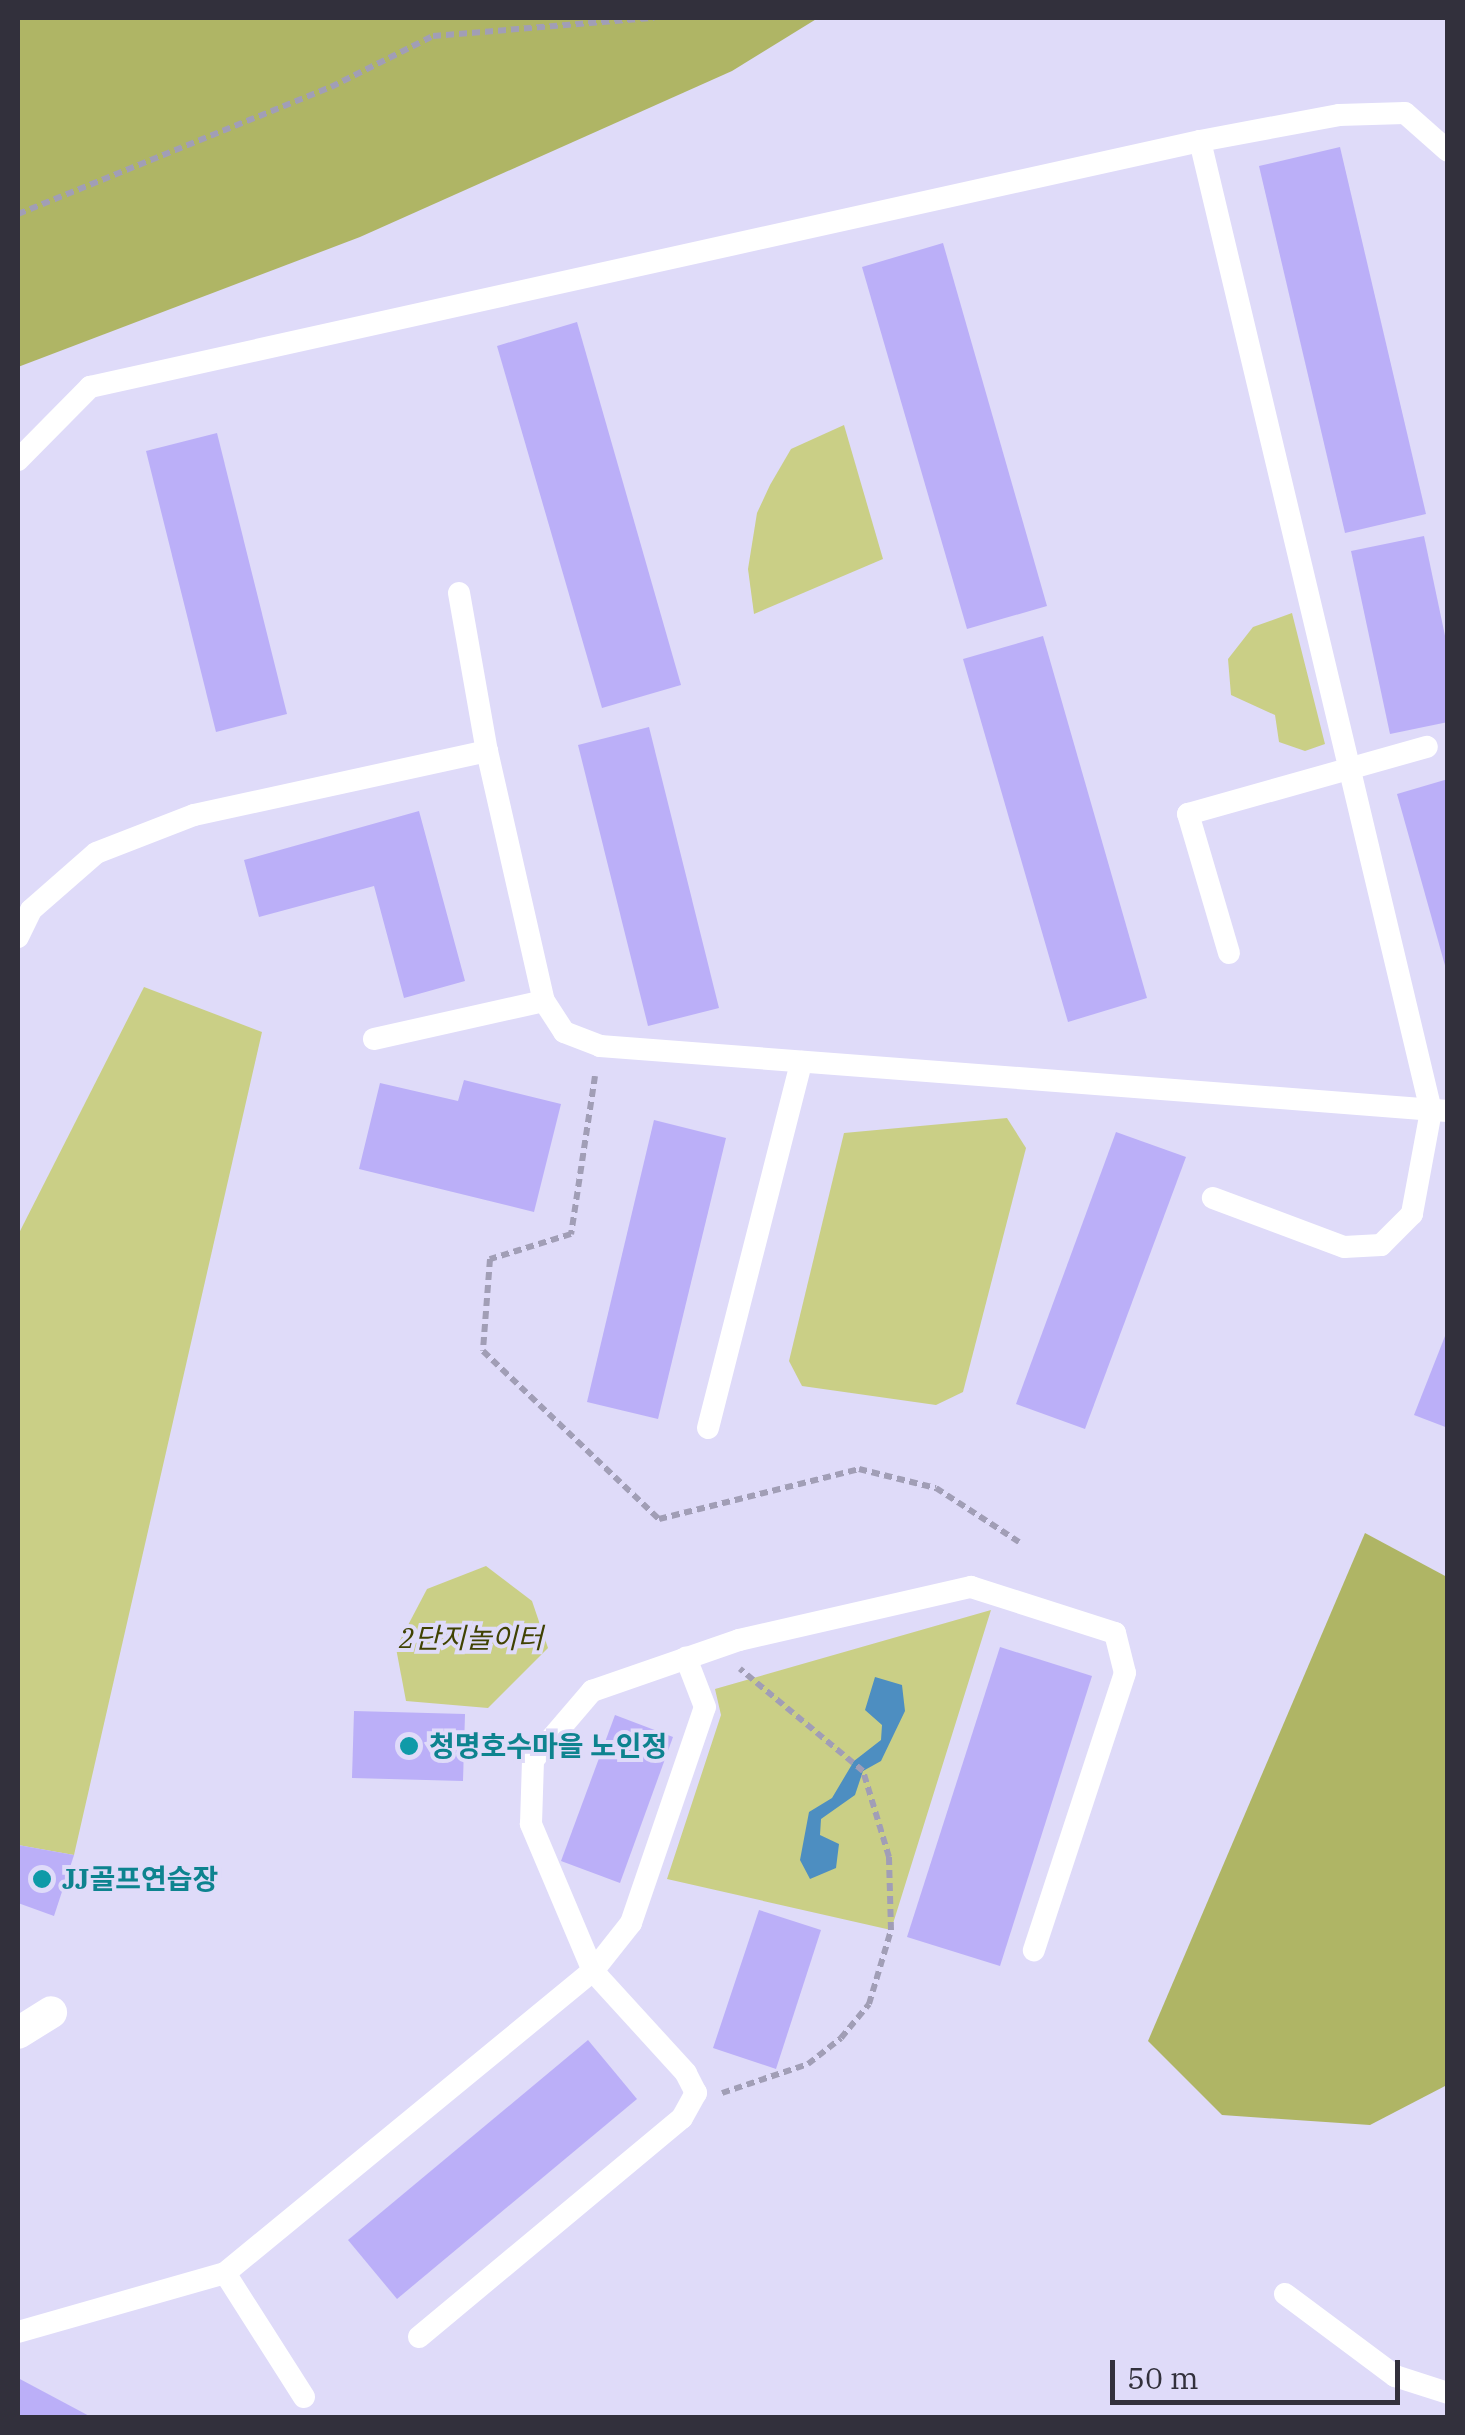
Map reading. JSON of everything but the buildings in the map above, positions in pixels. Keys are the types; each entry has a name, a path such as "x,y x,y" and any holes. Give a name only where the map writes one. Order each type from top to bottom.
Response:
{"street":[{"path":"18,2033 51,2012"}],"lane":[{"path":"18,460 90,388 1200,141 1339,115 1405,113 1448,151"},
{"path":"1200,141 1349,767 1439,1111 1412,1214 1381,1245 1344,1247 1213,1198"},
{"path":"459,592 487,751 544,1001 564,1032 600,1046 1439,1111"},
{"path":"1228,954 1188,814 1427,747"},
{"path":"18,937 31,910 96,853 194,815 487,751"},
{"path":"374,1039 544,1001"},
{"path":"708,1428 801,1062"},
{"path":"419,2337 682,2118 696,2093 686,2073 593,1971 530,1824 534,1760 592,1691 715,1648 971,1587 1115,1633 1125,1673 1034,1950"},
{"path":"18,2332 225,2274 593,1971 631,1922 705,1707 686,1658"},
{"path":"225,2274 304,2397"},
{"path":"1285,2294 1395,2376 1448,2394"}],"path":[{"path":"18,214 332,86 433,36 654,18"},
{"path":"600,1046 570,1234 490,1260 482,1351 659,1519 859,1469 936,1488 1019,1542"},
{"path":"696,2093 750,2088 808,2064 841,2038 870,2004 891,1930 888,1858 863,1770 715,1648"}],"green space":[{"path":"18,18 818,18 732,71 360,237 18,367"},
{"path":"844,425 883,559 754,614 748,569 757,513 770,485 791,449"},
{"path":"1292,613 1325,744 1305,751 1279,742 1275,715 1231,695 1228,659 1253,627"},
{"name":"JJ골프연습장","path":"144,987 262,1032 74,1855 18,1845 18,1235"},
{"path":"1007,1118 1026,1148 963,1392 936,1405 802,1386 789,1361 844,1133"},
{"path":"1365,1533 1447,1577 1447,2085 1370,2125 1222,2115 1148,2041"},
{"name":"2단지놀이터","path":"486,1566 532,1601 548,1648 488,1708 406,1701 396,1648 427,1589"},
{"path":"991,1610 891,1930 667,1879 721,1715 715,1689"}],"water":[{"path":"875,1677 902,1685 905,1711 881,1761 863,1771 855,1795 821,1819 820,1835 839,1844 836,1868 810,1879 800,1860 809,1812 832,1798 854,1761 881,1740 882,1725 865,1710"}],"place":[{"name":"청명호수마을 노인정","path":"409,1746"},
{"name":"JJ골프연습장","path":"42,1879"}]}
